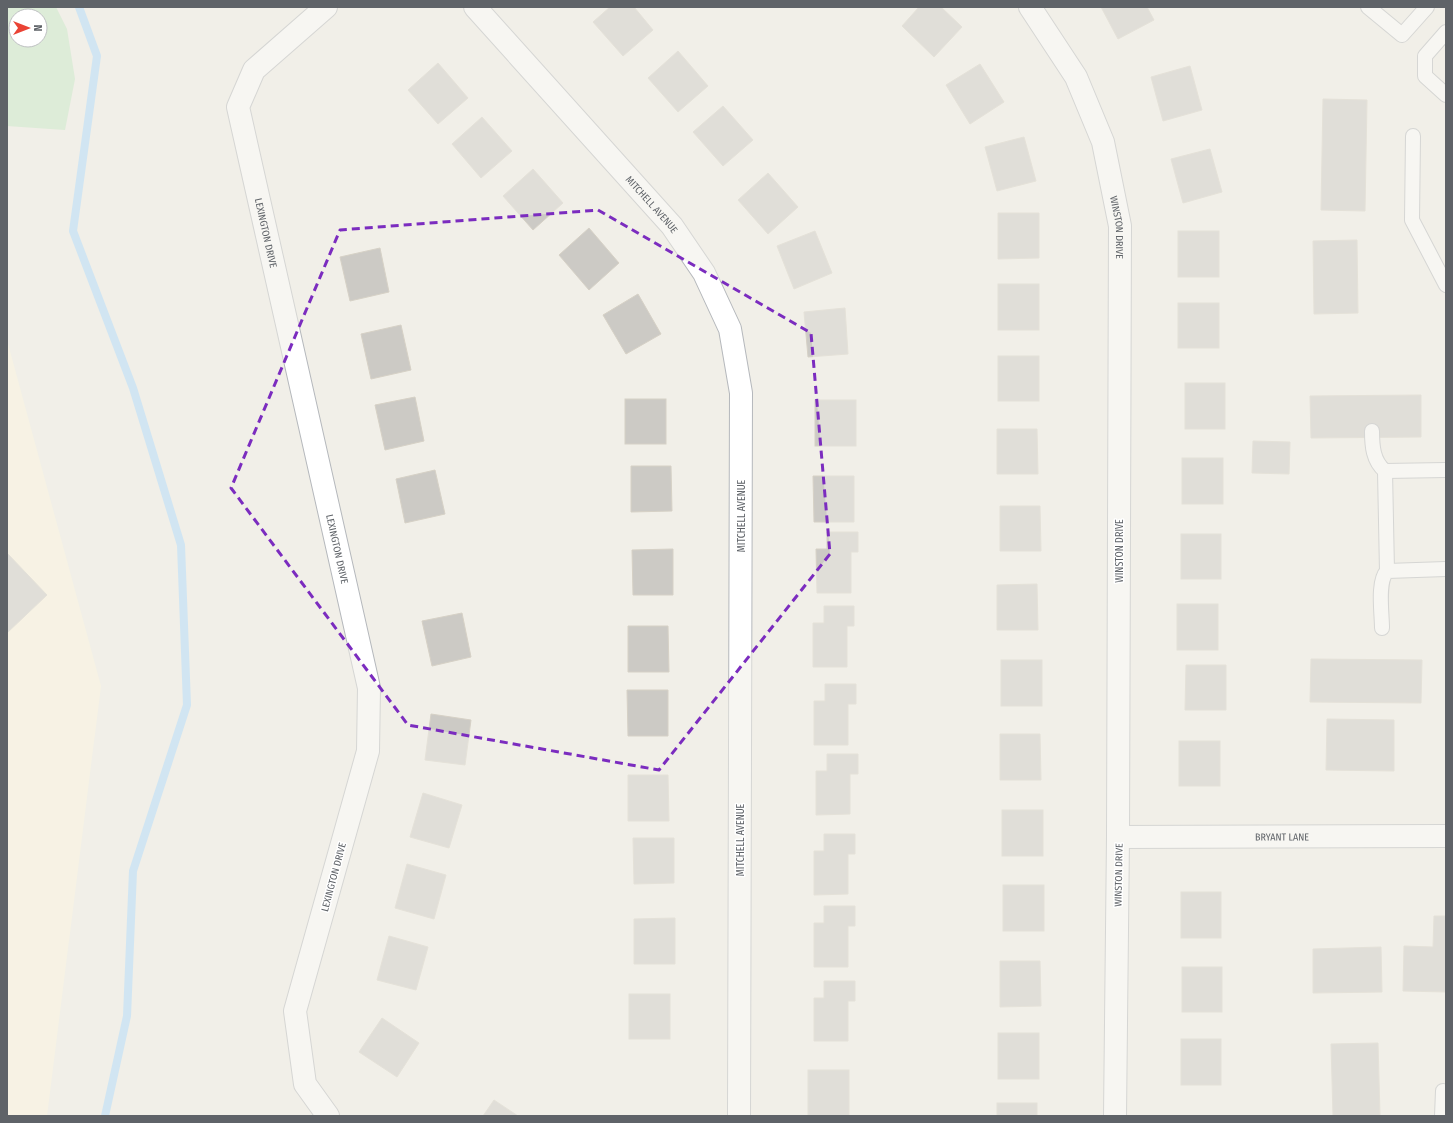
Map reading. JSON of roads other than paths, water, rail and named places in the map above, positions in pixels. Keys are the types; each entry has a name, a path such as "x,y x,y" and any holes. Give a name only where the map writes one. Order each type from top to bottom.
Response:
{"street":[{"name":"LEXINGTON DRIVE","path":"326,7 254,70 238,107 368,688 368,750 296,1011 305,1084 328,1116"},
{"name":"MITCHELL AVENUE","path":"475,7 672,226 704,273 730,329 741,393 739,1116"},
{"name":"WINSTON DRIVE","path":"1030,7 1076,77 1103,142 1120,226 1118,837 1115,1116"},
{"name":"BRYANT LANE","path":"1118,837 1446,836"}],"lane":[{"path":"1368,7 1402,35 1427,7"},
{"path":"1446,32 1425,56 1425,76 1446,95"},
{"path":"1413,136 1412,220 1446,285"},
{"path":"1372,431 1372,447 1376,460 1385,471 1387,571 1383,576 1382,583 1382,628"},
{"path":"1385,471 1446,470"},
{"path":"1387,571 1446,569"},
{"path":"1442,1116 1443,1091"}],"waterway":[{"path":"79,7 97,56 73,231 133,388 181,545 187,705 133,871 127,1016 105,1116"}]}
